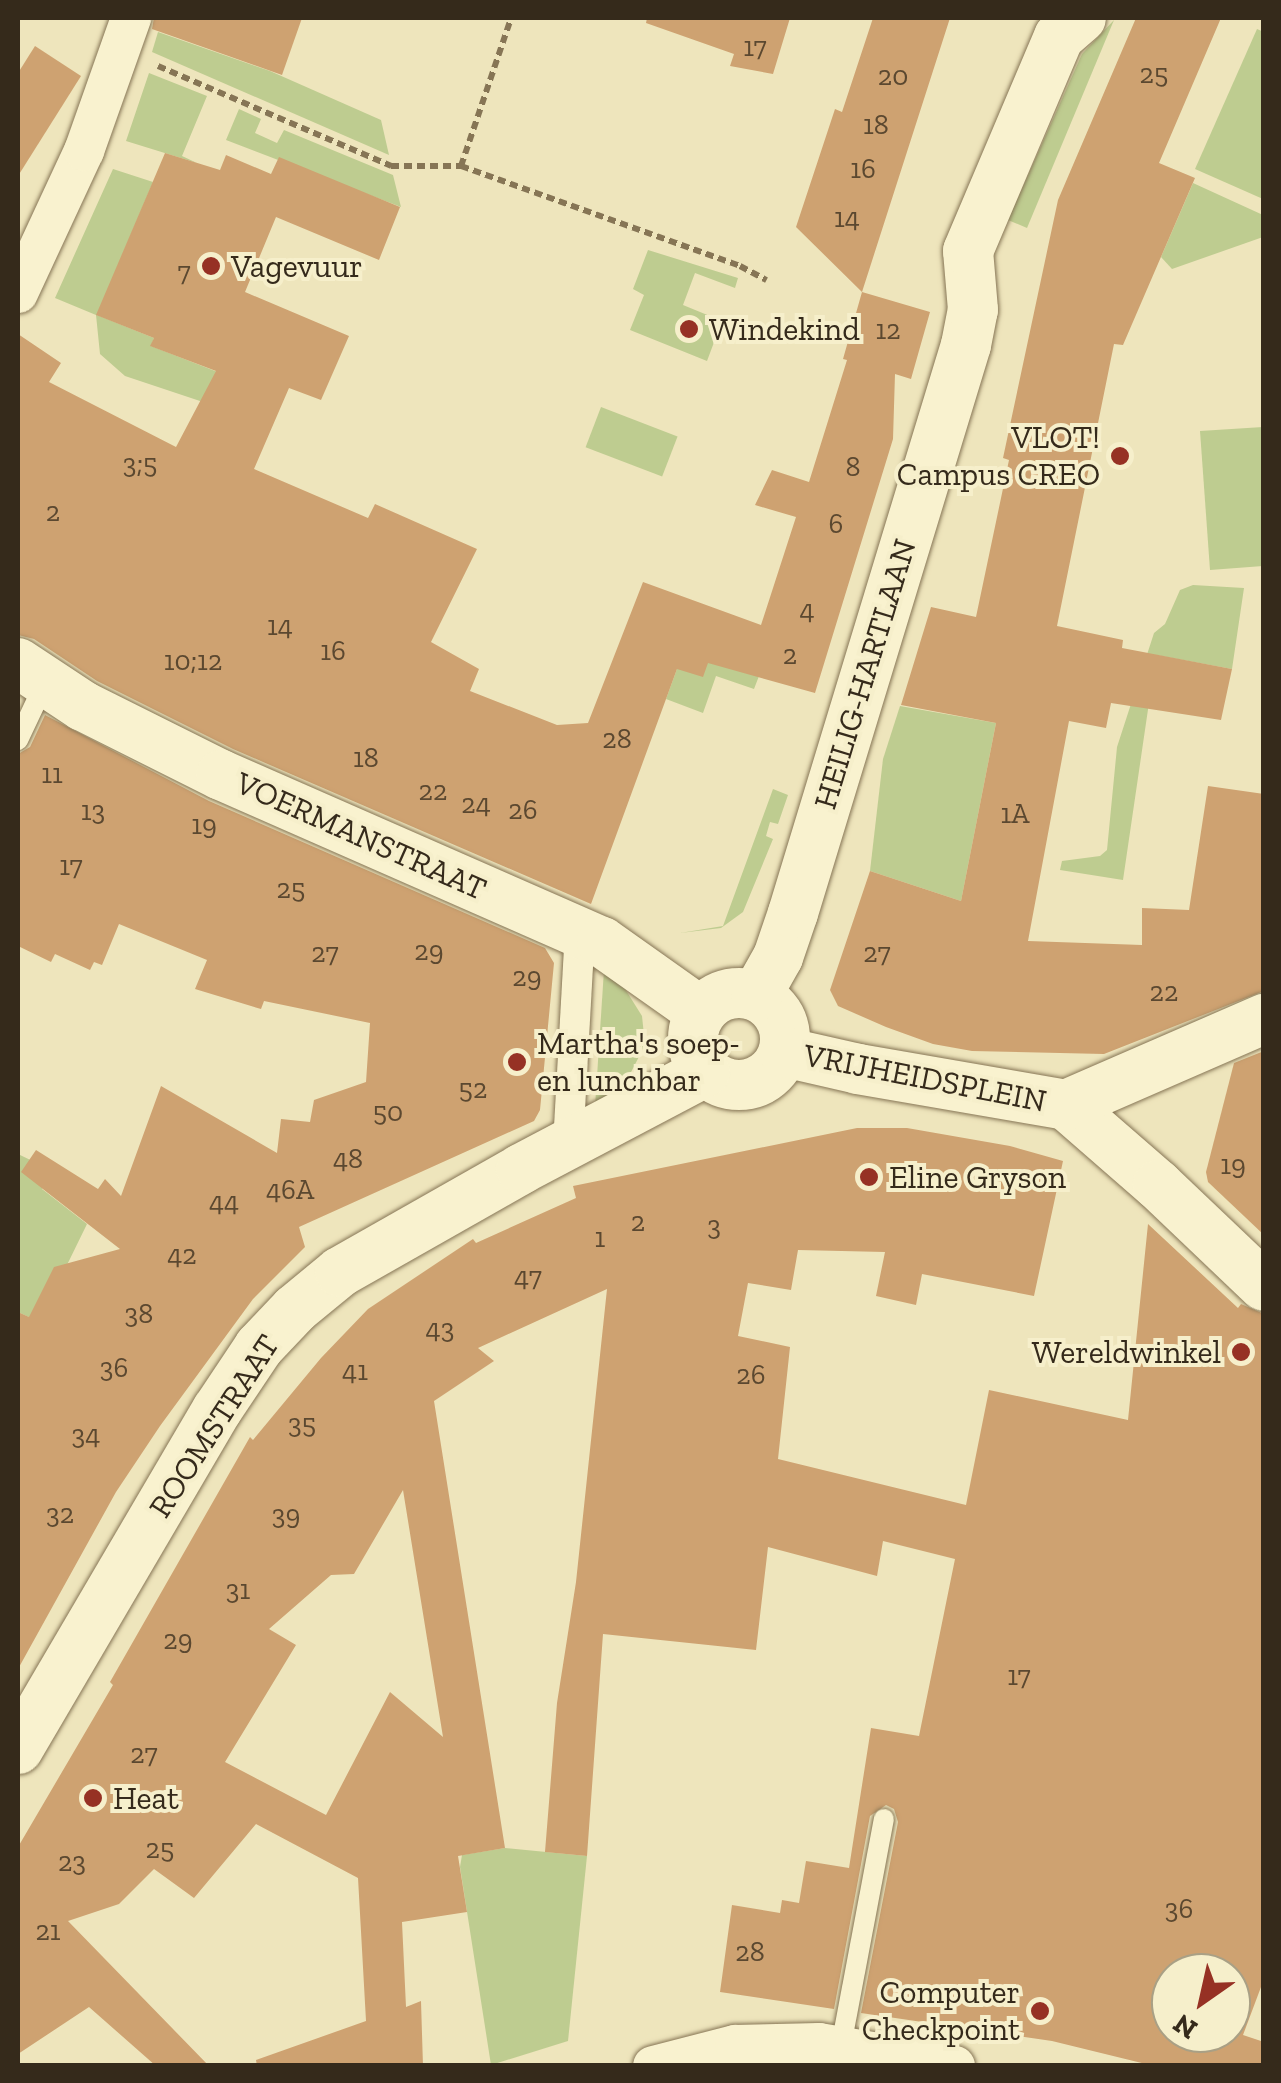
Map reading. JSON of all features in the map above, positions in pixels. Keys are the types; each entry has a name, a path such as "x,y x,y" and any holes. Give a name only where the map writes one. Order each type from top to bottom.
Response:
{"street":[{"name":"HEILIG-HARTLAAN","path":"756,996 778,957 793,912 966,344 973,310 968,250 1059,37 1082,18"},
{"path":"18,293 77,167 125,27"},
{"name":"VOERMANSTRAAT","path":"32,672 83,706 220,774 580,932 641,966 702,1012"},
{"path":"568,1145 580,932"},
{"path":"706,1072 692,1042 702,1012 720,996 756,996"},
{"name":"VRIJHEIDSPLEIN","path":"706,1072 730,1085 744,1086 769,1075 784,1052 783,1024 768,1003 756,996"},
{"path":"1264,1020 1066,1105 1158,1184 1264,1286"},
{"name":"VRIJHEIDSPLEIN","path":"784,1052 858,1069 1066,1105"},
{"name":"ROOMSTRAAT","path":"18,1748 217,1410 259,1348 294,1308 340,1272 706,1072"},
{"path":"653,2066 735,2045 841,2046 955,2066"}],"lane":[{"path":"18,740 32,672"},
{"path":"841,2046 884,1819"}],"path":[{"path":"461,166 510,18"},
{"path":"125,27 391,166 461,166 740,266 766,280"}],"green space":[{"path":"1114,20 1027,228 1008,220 1082,54"},
{"path":"1257,29 1264,32 1263,199 1195,169"},
{"path":"158,32 270,71 381,120 389,155 152,52"},
{"path":"149,73 207,96 182,156 197,163 126,141"},
{"path":"239,109 261,119 255,133 277,143 284,130 393,175 401,207 226,140"},
{"path":"113,169 153,182 97,315 154,338 151,346 233,378 218,407 125,376 100,354 96,315 55,298"},
{"path":"1193,183 1263,215 1263,237 1172,269 1161,257"},
{"path":"648,250 738,278 735,288 695,273 683,305 722,321 707,361 630,330 644,295 633,289"},
{"path":"601,407 678,436 662,477 586,447"},
{"path":"1263,427 1263,566 1210,570 1200,431"},
{"path":"1193,585 1244,588 1232,669 1156,655 1123,880 1060,870 1062,861 1100,856 1107,850 1117,747 1154,633 1165,624 1180,590"},
{"path":"709,660 759,676 754,689 716,676 703,713 666,699 677,669"},
{"path":"900,706 996,723 961,901 870,871 883,759"},
{"path":"773,789 788,795 778,824 770,822 766,836 773,839 743,912 721,928 680,933 723,926"},
{"path":"604,970 622,984 642,1016 645,1045 628,1078 595,1107"},
{"path":"18,1154 49,1169 42,1189 87,1224 66,1267 125,1362 18,1312"},
{"path":"505,1848 587,1856 568,2041 491,2065 460,1867 462,1855"}],"building":[{"path":"154,18 302,18 282,75 152,29"},
{"path":"647,18 790,18 773,74 730,66 734,54 646,23"},
{"path":"873,18 950,18 862,292 796,227 835,109 842,112"},
{"path":"1136,18 1221,18 1159,163 1195,178 1123,345 1114,344 1057,626 1123,640 1122,648 1232,669 1221,720 1111,703 1106,728 1069,721 1028,941 1142,945 1142,908 1189,910 1208,786 1264,794 1264,991 1104,1054 972,1051 933,1044 886,1027 838,1006 830,990 870,871 961,901 996,723 901,705 931,607 976,617 1009,460 1003,458 1058,200"},
{"path":"35,46 81,76 18,176 18,73"},
{"path":"165,153 220,170 226,155 271,174 279,157 400,207 379,260 276,217 245,292 349,336 321,400 289,388 254,469 368,518 375,504 477,549 431,642 479,669 470,691 557,725 588,723 643,582 761,625 796,517 755,505 772,470 809,482 847,360 843,359 862,292 930,312 911,379 895,374 893,439 815,693 708,663 703,677 677,669 591,904 233,749 97,681 34,639 18,635 18,334 61,363 49,382 176,447 216,371 150,346 154,338 96,315"},
{"path":"45,715 209,801 545,948 554,963 540,1110 534,1121 299,1227 305,1247 253,1299 160,1426 116,1492 18,1669 18,1312 29,1317 54,1267 120,1249 21,1172 36,1150 98,1189 105,1179 121,1196 161,1086 277,1153 281,1119 310,1122 314,1100 366,1082 370,1023 264,1001 261,1009 195,989 207,960 119,924 102,965 94,962 90,970 55,954 51,962 18,946 18,754 30,747"},
{"path":"1264,1051 1264,1235 1208,1182 1206,1172 1234,1063"},
{"path":"857,1128 907,1128 1010,1146 1063,1161 1034,1296 922,1274 916,1305 876,1296 885,1252 798,1250 791,1290 748,1283 738,1336 790,1347 778,1459 966,1505 989,1390 1128,1420 1148,1224 1238,1308 1241,1304 1264,1314 1264,1979 1251,2014 1251,1953 1151,1953 1151,2053 1251,2053 1251,2038 1264,2042 1264,2066 1154,2066 1052,2041 861,2013 898,1822 894,1809 886,1805 870,1816 834,2009 720,1992 732,1905 780,1913 782,1900 799,1903 806,1861 849,1868 871,1728 919,1736 955,1559 883,1541 877,1576 768,1547 756,1650 603,1634 587,1856 545,1852 557,1703 576,1582 607,1289 478,1348 494,1361 434,1401 505,1848 458,1856 467,1912 402,1922 406,2007 421,2001 423,2066 257,2066 256,2060 366,2021 358,1878 256,1824 194,1898 154,1869 119,1904 68,1921 209,2066 156,2066 89,2007 18,2054 18,1847 250,1437 253,1440 368,1309 473,1239 476,1243 576,1198 573,1186","holes":["403,1490 443,1737 390,1692 326,1815 225,1762 296,1645 269,1629 331,1575 354,1574"]}],"place":[{"name":"Vagevuur","path":"211,266"},
{"name":"Windekind","path":"689,329"},
{"name":"VLOT! Campus CREO","path":"1120,456"},
{"name":"Martha's soep- en lunchbar","path":"517,1062"},
{"name":"Eline Gryson","path":"869,1177"},
{"name":"Wereldwinkel","path":"1241,1352"},
{"name":"Heat","path":"93,1798"},
{"name":"Computer Checkpoint","path":"1040,2011"}]}
